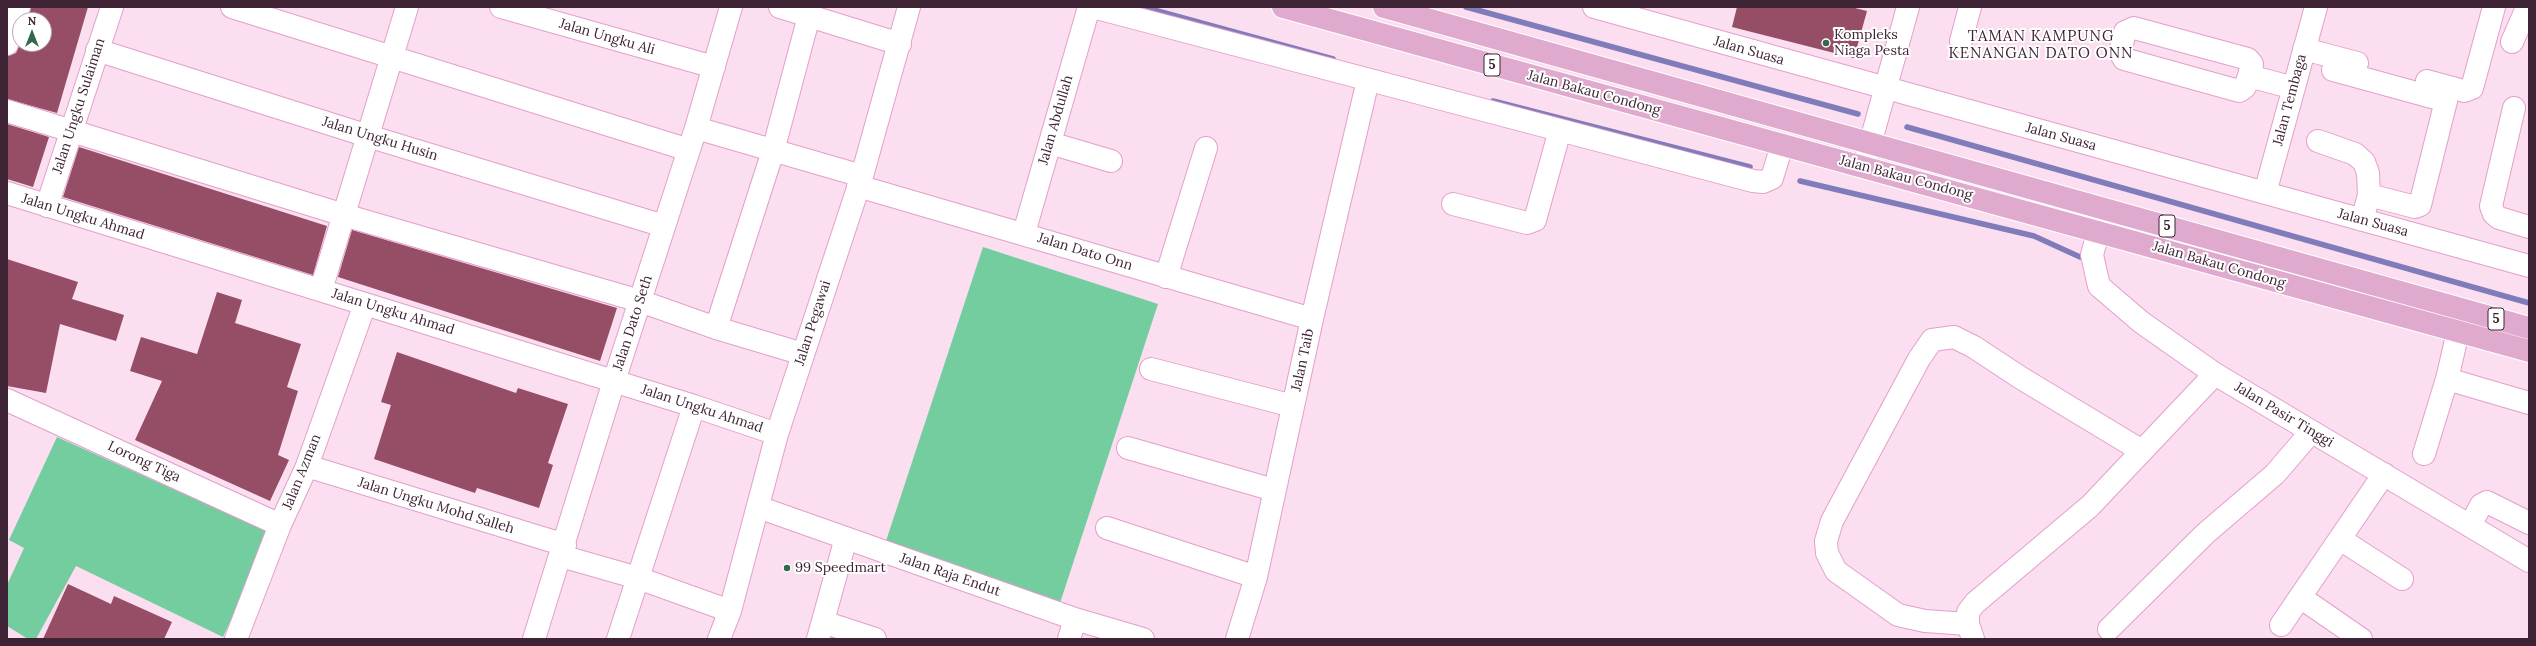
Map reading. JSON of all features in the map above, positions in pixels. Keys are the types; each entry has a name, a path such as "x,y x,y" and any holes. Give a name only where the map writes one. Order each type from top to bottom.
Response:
{"main road":[{"name":"Jalan Bakau Condong","path":"1283,7 1864,166 2100,236 2529,351"},
{"name":"Jalan Bakau Condong","path":"1384,7 2529,328"}],"street":[{"path":"7,44 19,7"},
{"name":"Jalan Ungku Sulaiman","path":"47,206 112,7"},
{"path":"232,7 689,150"},
{"path":"321,290 407,7"},
{"name":"Jalan Ungku Ali","path":"501,7 714,67"},
{"name":"Jalan Dato Seth","path":"534,639 563,551 614,381 696,128 731,7"},
{"path":"780,7 900,44"},
{"name":"Jalan Pegawai","path":"720,639 730,611 777,434 860,181 900,44 908,7"},
{"name":"Jalan Abdullah","path":"1024,233 1089,7"},
{"path":"1093,7 1763,182 1772,178 1782,144"},
{"name":"Jalan Suasa","path":"1594,7 1652,15 1885,89 2529,266"},
{"path":"1864,166 1908,7"},
{"path":"1961,42 1970,7"},
{"name":"Jalan Tembaga","path":"2265,193 2316,7"},
{"path":"2304,49 2468,90 2472,88 2494,7"},
{"path":"2512,42 2526,10 2529,9"},
{"path":"716,328 773,151 809,16"},
{"path":"2134,28 2248,59 2252,64 2249,76 2245,87 2239,91 2124,59 2120,52 2125,32 2134,28"},
{"name":"Jalan Ungku Husin","path":"97,50 368,136 664,226"},
{"path":"2333,70 2446,101 2420,205 2415,207 2369,195"},
{"path":"2249,76 2294,88"},
{"name":"Jalan Taib","path":"1237,639 1256,576 1312,319 1368,80"},
{"path":"2514,108 2490,206 2494,214 2499,218 2529,228"},
{"path":"7,111 344,215 640,301 716,328 803,354"},
{"name":"Jalan Dato Onn","path":"696,128 773,151 860,181 1024,233 1312,319"},
{"path":"1453,204 1527,223 1535,220 1560,130"},
{"path":"2318,141 2355,154 2364,162 2368,173 2369,195 2362,220"},
{"path":"1050,143 1111,161"},
{"path":"1166,276 1206,148"},
{"name":"Jalan Ungku Ahmad","path":"7,193 694,406 777,434"},
{"name":"Jalan Pasir Tinggi","path":"2100,236 2092,255 2099,286 2141,322 2214,374 2529,561"},
{"name":"Jalan Azman","path":"236,639 280,525 307,466 365,304"},
{"path":"2424,454 2447,379 2458,332"},
{"path":"2142,451 2020,378 1974,347 1954,337 1932,340 1919,360 1832,521 1826,541 1827,553 1836,571 1898,616 1970,631 1968,612 1975,603 2090,506 2142,451 2214,374"},
{"path":"1152,369 1293,406"},
{"path":"2447,379 2529,403"},
{"name":"Lorong Tiga","path":"7,400 280,525"},
{"path":"618,639 694,406"},
{"path":"2109,629 2206,532 2275,474 2311,432"},
{"path":"1128,448 1274,490"},
{"name":"Jalan Ungku Mohd Salleh","path":"307,466 563,551 730,611"},
{"path":"2281,625 2384,474"},
{"path":"2470,526 2481,505 2487,502 2529,523"},
{"name":"Jalan Raja Endut","path":"758,507 846,538 1072,629 1143,639"},
{"path":"1108,528 1256,576"},
{"path":"846,538 820,631 875,639"},
{"path":"2340,539 2402,580"},
{"path":"2300,597 2361,639"}],"green space":[{"path":"983,247 1158,304 1060,603 885,544"},
{"path":"57,437 271,533 223,637 76,566 36,639 28,639 7,626 7,585 24,548 9,540"}],"building":[{"path":"31,7 88,7 57,113 7,99 7,56 16,52 52,52 52,12 30,12"},
{"name":"Kompleks Niaga Pesta","path":"1737,7 1851,7 1867,11 1854,58 1732,27"},
{"path":"7,124 49,137 33,187 7,179"},
{"path":"79,147 327,226 313,275 63,197"},
{"path":"352,230 617,308 600,361 338,277"},
{"path":"7,259 78,282 72,299 124,315 116,341 60,324 46,393 7,386"},
{"path":"217,292 242,300 235,323 301,344 287,387 298,391 278,455 289,460 270,501 135,440 162,381 130,371 141,337 197,354"},
{"path":"397,352 516,393 518,388 568,404 548,463 553,465 539,508 477,488 475,493 374,459 391,405 381,402"},
{"path":"68,584 111,604 114,596 172,622 164,639 43,639"}],"waterway":[{"path":"1143,7 1333,59"},
{"path":"1466,7 1858,114"},
{"path":"1493,101 1750,167"},
{"path":"1907,127 2529,303"},
{"path":"1800,181 2034,236 2080,257"}],"place":[{"name":"Kompleks Niaga Pesta","path":"1826,43"},
{"name":"99 Speedmart","path":"787,568"}],"district":[{"name":"TAMAN KAMPUNG KENANGAN DATO ONN","path":"2041,46"}]}
